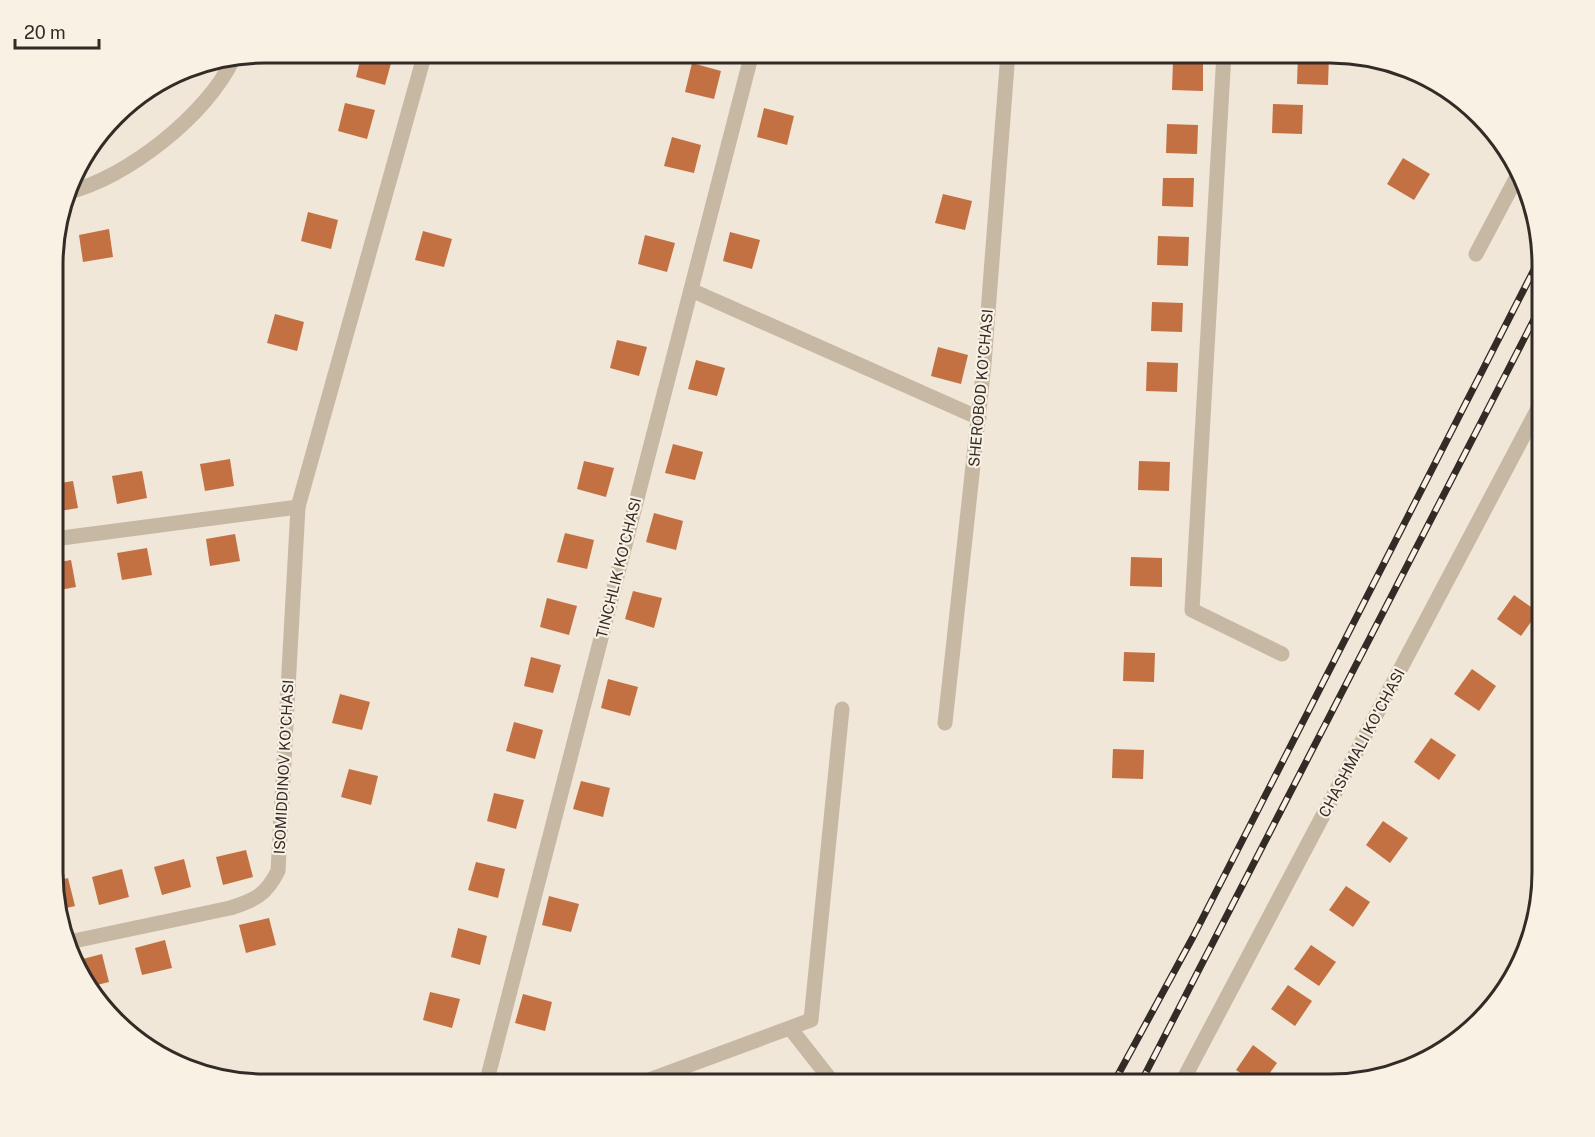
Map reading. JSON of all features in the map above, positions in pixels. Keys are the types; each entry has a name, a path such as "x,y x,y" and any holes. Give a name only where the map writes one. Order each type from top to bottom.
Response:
{"street":[{"name":"ISOMIDDINOV KO'CHASI","path":"75,941 230,908 252,901 270,888 278,871 298,507 422,63"},
{"name":"TINCHLIK KO'CHASI","path":"489,1074 749,63"},
{"name":"SHEROBOD KO'CHASI","path":"945,723 978,418 1007,63"},
{"path":"1223,63 1192,610 1282,654"},
{"path":"78,188 116,171 158,147 194,114 230,66"},
{"path":"1476,254 1514,183"},
{"path":"691,290 978,418"},
{"name":"CHASHMALI KO'CHASI","path":"1186,1074 1532,420"},
{"path":"63,538 298,507"},
{"path":"665,1074 811,1020 842,709"},
{"path":"790,1028 826,1074"}],"building":[{"path":"360,63 391,63 385,85 356,77"},
{"path":"692,63 721,71 714,99 685,92"},
{"path":"1173,63 1203,63 1203,91 1172,90"},
{"path":"1298,63 1329,63 1328,85 1297,84"},
{"path":"345,103 375,110 367,139 338,131"},
{"path":"1273,104 1303,105 1302,134 1272,133"},
{"path":"764,108 794,116 787,145 757,137"},
{"path":"1167,124 1198,125 1197,154 1166,153"},
{"path":"672,137 701,145 694,173 664,166"},
{"path":"1403,158 1430,174 1414,200 1387,184"},
{"path":"1163,178 1194,178 1193,207 1162,206"},
{"path":"943,194 972,201 965,230 935,223"},
{"path":"308,212 338,220 331,249 301,241"},
{"path":"109,229 113,257 83,262 79,235"},
{"path":"423,231 452,239 444,267 415,260"},
{"path":"730,232 760,240 752,269 723,261"},
{"path":"645,235 675,243 667,272 638,264"},
{"path":"1158,236 1189,237 1188,266 1157,265"},
{"path":"1152,302 1183,303 1182,332 1151,331"},
{"path":"275,314 304,322 297,351 267,343"},
{"path":"617,340 647,347 639,376 610,368"},
{"path":"938,347 968,355 961,384 931,376"},
{"path":"696,360 725,368 717,396 688,389"},
{"path":"1147,362 1178,363 1177,392 1146,391"},
{"path":"673,444 703,452 695,480 665,473"},
{"path":"230,459 234,486 205,491 200,464"},
{"path":"584,461 614,468 606,497 577,489"},
{"path":"1139,461 1170,462 1169,491 1138,490"},
{"path":"142,471 147,498 117,504 112,476"},
{"path":"73,481 78,508 63,510 63,483"},
{"path":"654,513 683,521 676,550 646,542"},
{"path":"565,533 594,540 587,569 557,562"},
{"path":"235,534 240,561 210,566 206,539"},
{"path":"147,548 152,575 122,580 117,553"},
{"path":"1131,557 1162,558 1162,587 1130,586"},
{"path":"71,560 76,587 63,589 63,561"},
{"path":"633,591 662,598 654,628 625,619"},
{"path":"1514,595 1532,608 1532,620 1521,636 1497,619"},
{"path":"547,598 577,606 569,635 540,627"},
{"path":"1124,652 1155,653 1154,682 1123,681"},
{"path":"531,657 561,665 553,693 524,686"},
{"path":"1472,669 1496,686 1479,711 1454,694"},
{"path":"608,679 638,687 630,716 601,708"},
{"path":"340,694 370,702 362,730 332,723"},
{"path":"514,722 543,730 535,759 506,751"},
{"path":"1431,738 1456,755 1439,780 1414,762"},
{"path":"1113,749 1144,750 1143,779 1112,778"},
{"path":"349,769 378,776 371,805 341,797"},
{"path":"581,781 610,788 603,817 573,809"},
{"path":"494,793 524,800 516,829 487,821"},
{"path":"1383,821 1408,838 1390,863 1366,845"},
{"path":"246,850 253,877 223,885 216,857"},
{"path":"184,859 191,887 162,895 154,867"},
{"path":"476,862 505,869 498,898 468,890"},
{"path":"122,869 129,897 99,905 92,877"},
{"path":"68,878 75,906 67,908 63,879"},
{"path":"1346,886 1370,902 1353,927 1329,910"},
{"path":"549,896 579,904 571,932 542,925"},
{"path":"269,918 276,945 246,953 239,925"},
{"path":"458,928 487,936 480,965 451,957"},
{"path":"165,940 172,968 142,975 135,948"},
{"path":"1311,945 1336,962 1319,986 1294,969"},
{"path":"102,954 109,982 98,985 83,959"},
{"path":"1288,985 1312,1001 1295,1026 1271,1009"},
{"path":"430,992 460,999 452,1028 423,1020"},
{"path":"523,994 552,1002 545,1031 515,1023"},
{"path":"1253,1045 1277,1063 1269,1074 1242,1074 1236,1070"}],"railway":[{"path":"1118,1074 1193,937 1532,274"},
{"path":"1145,1074 1532,323"}]}
